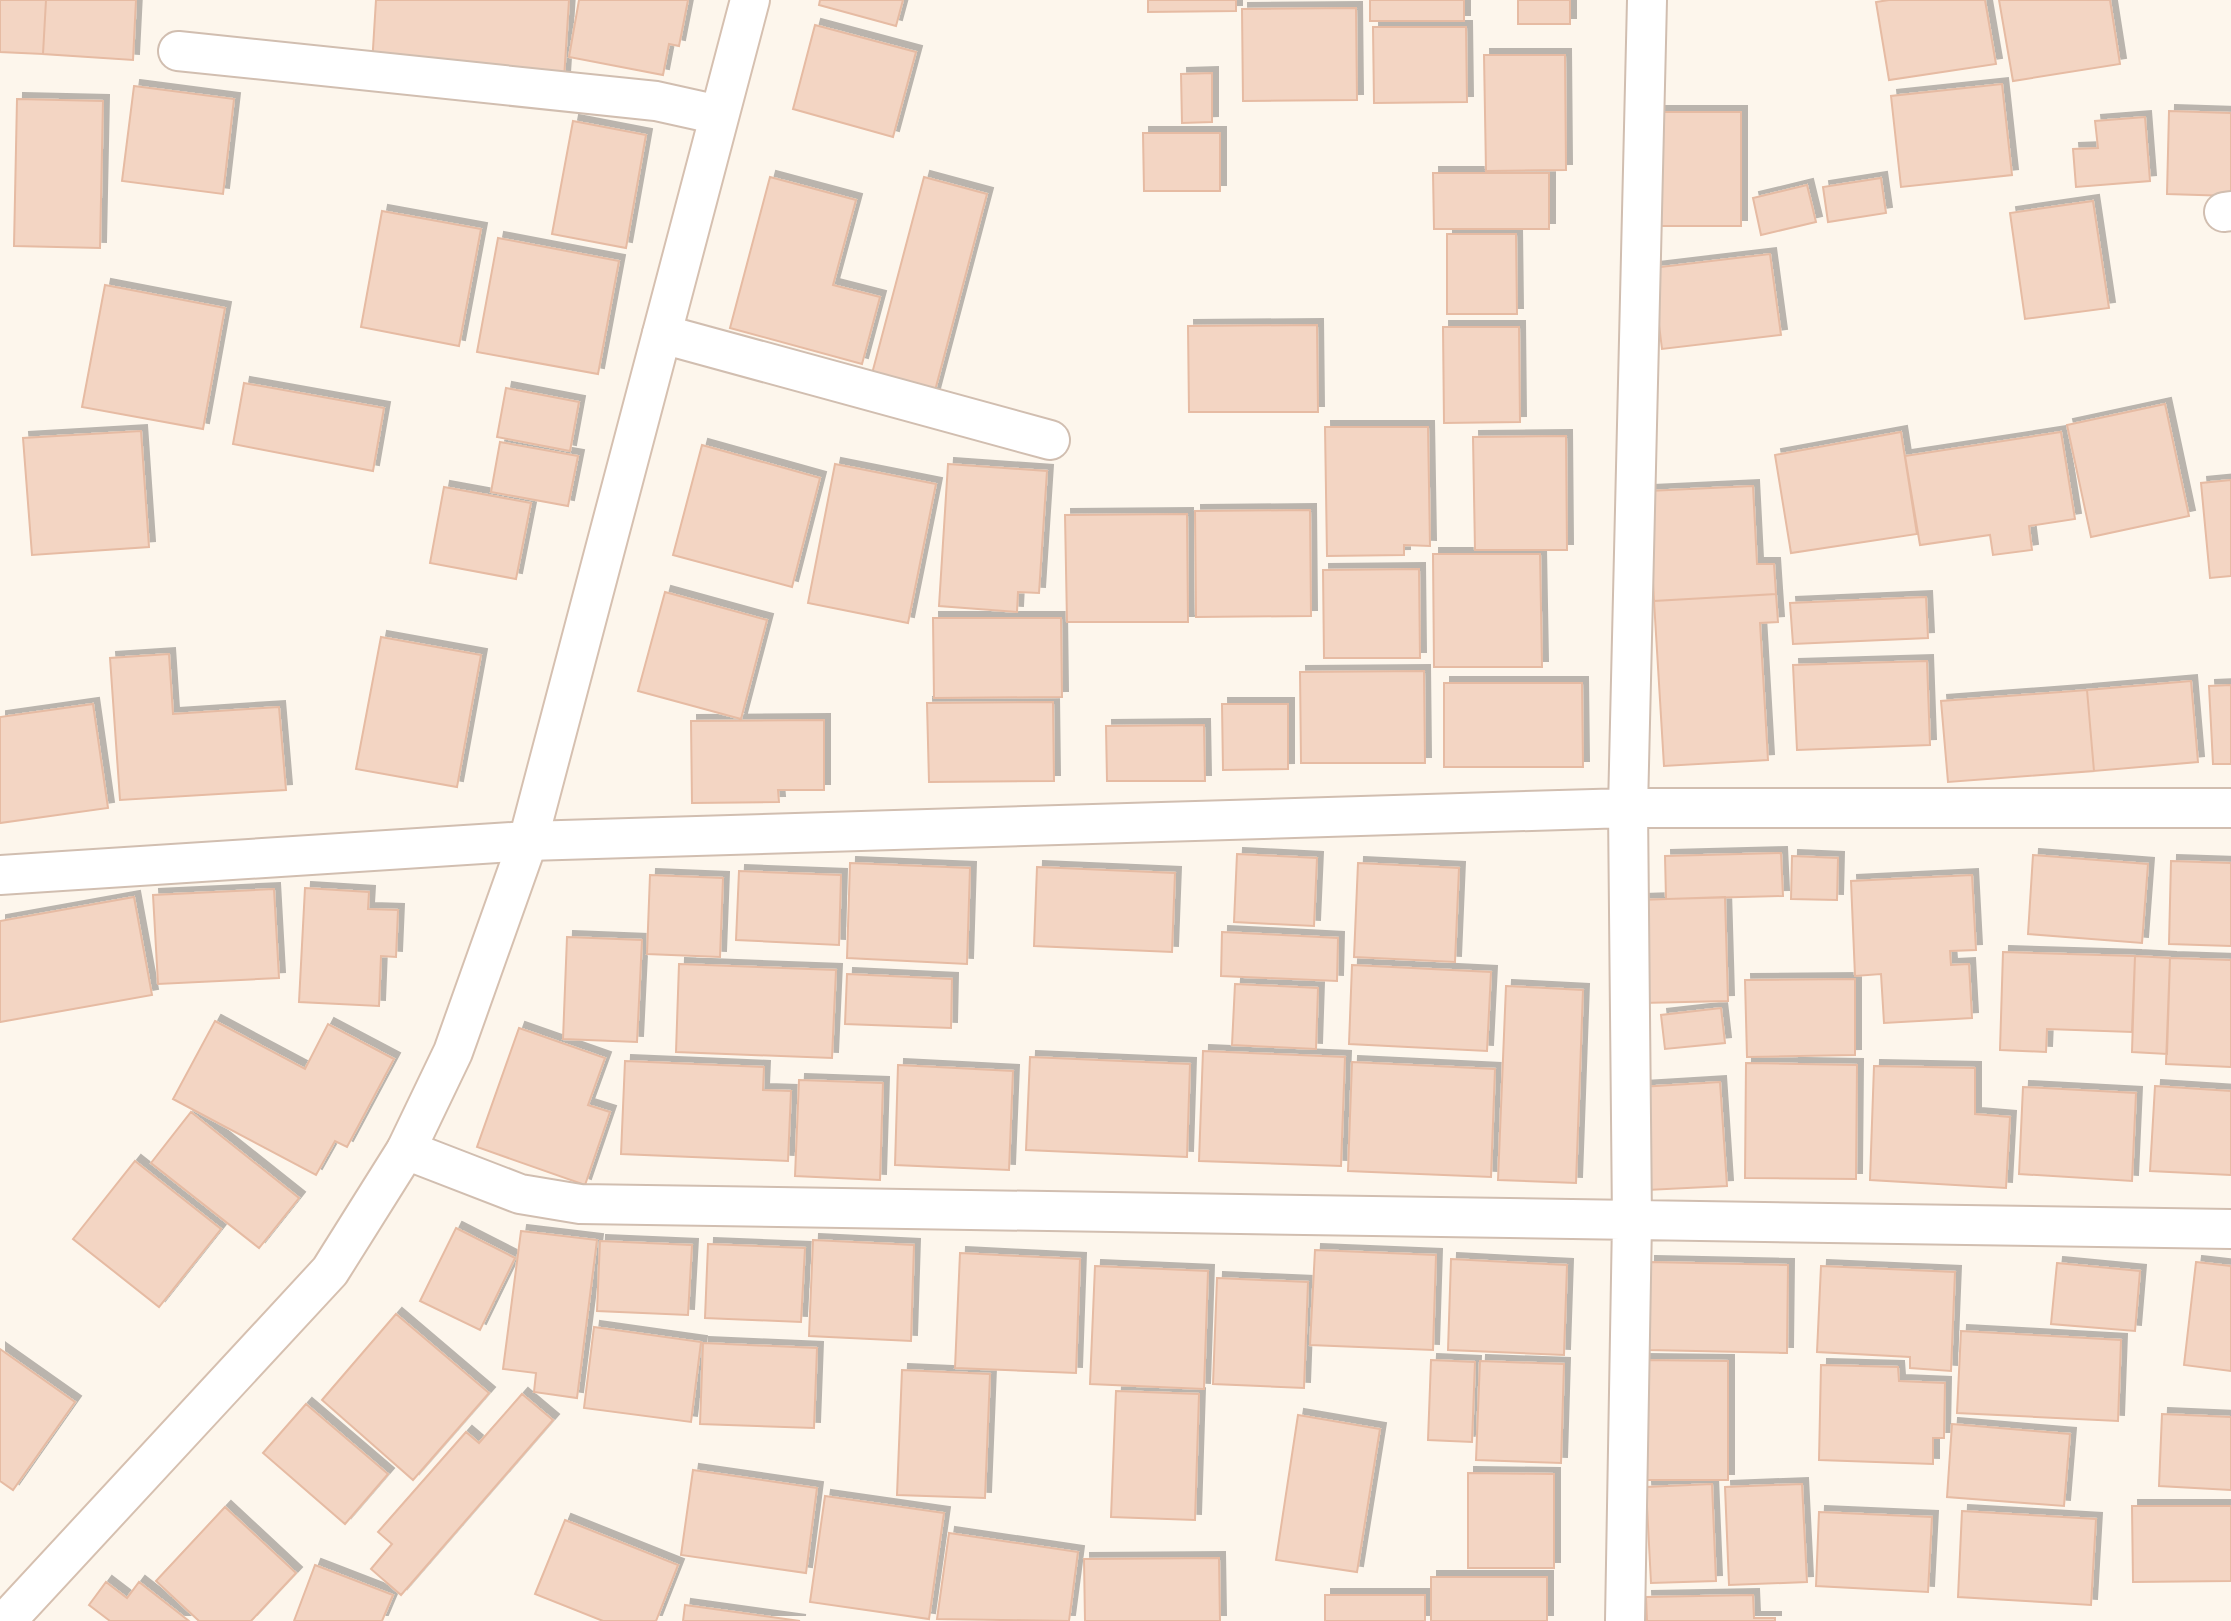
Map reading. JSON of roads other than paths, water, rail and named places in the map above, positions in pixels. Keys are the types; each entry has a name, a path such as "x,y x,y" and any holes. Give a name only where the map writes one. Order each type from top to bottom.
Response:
{"street":[{"path":"6,1621 330,1271 406,1150 453,1052 528,841 750,0"},
{"path":"1626,1621 1632,1221 1628,808 1647,0"},
{"path":"178,51 656,101 719,115"},
{"path":"662,334 1050,440"},
{"path":"0,875 528,841 1628,808 2231,808"},
{"path":"406,1150 520,1194 580,1204 2231,1229"}]}
